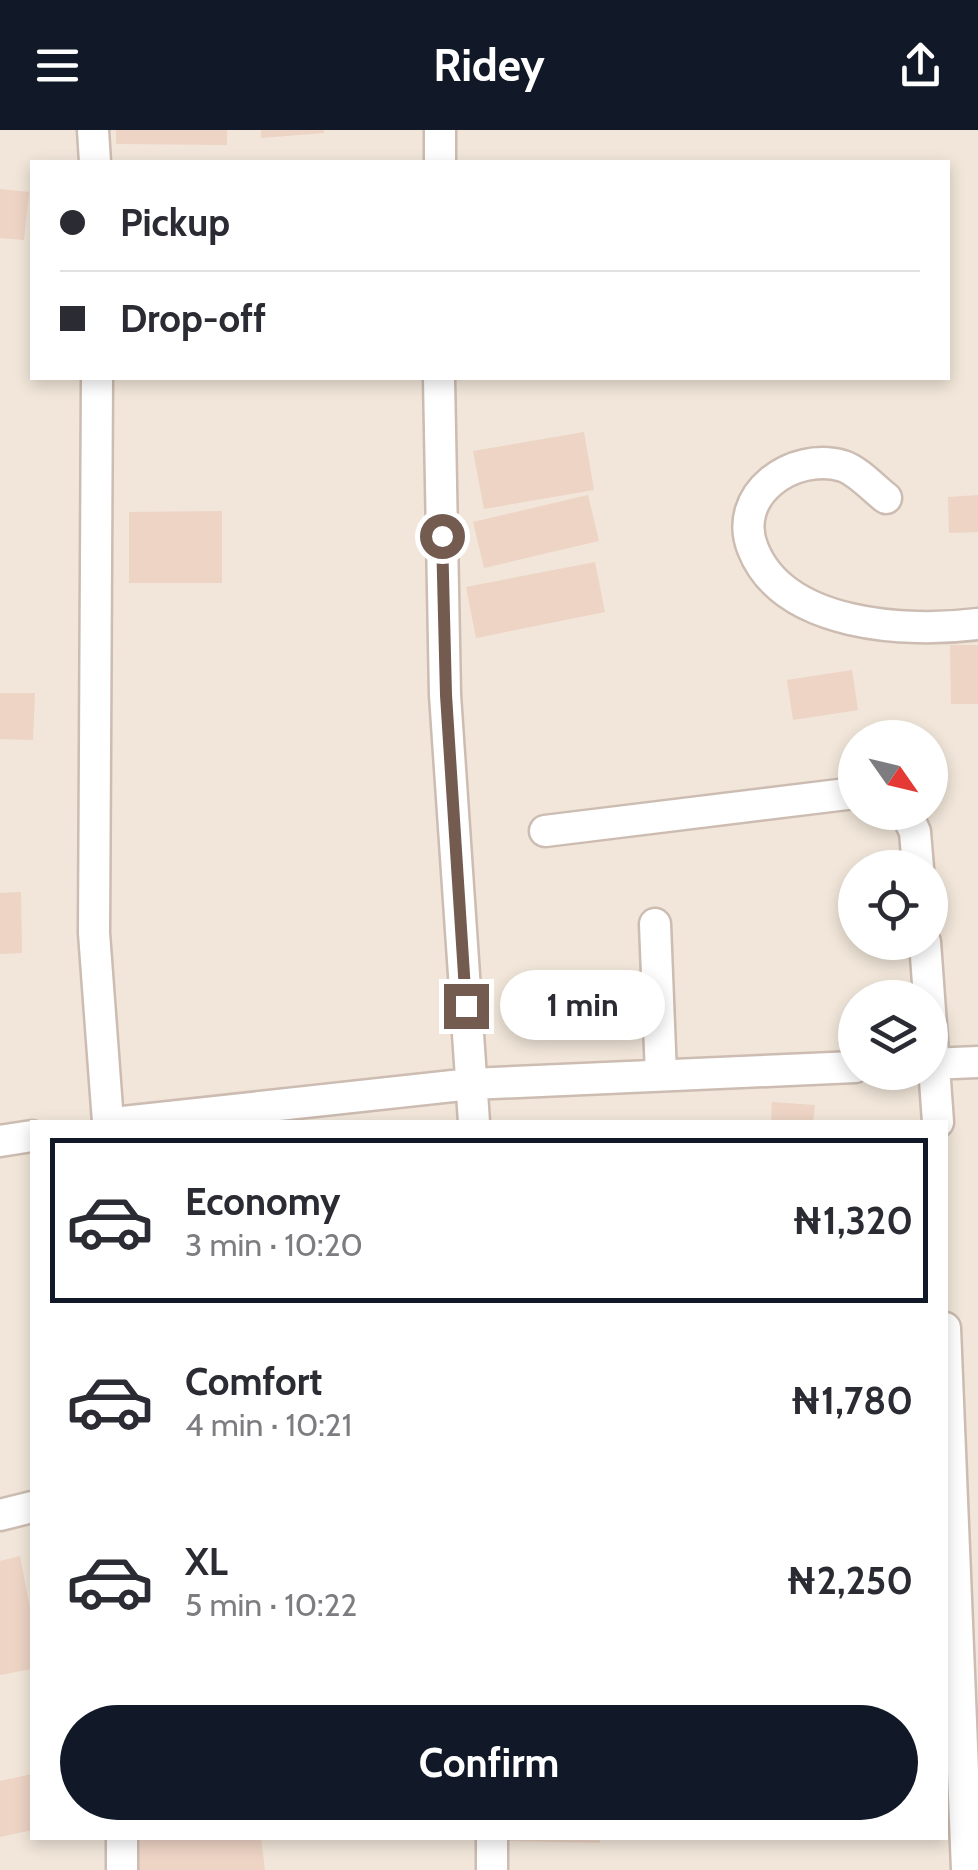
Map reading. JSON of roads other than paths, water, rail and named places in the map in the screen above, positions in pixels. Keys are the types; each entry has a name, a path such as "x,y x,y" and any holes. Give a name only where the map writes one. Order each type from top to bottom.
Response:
{"street":[{"path":"93,130 94,160"},
{"path":"440,130 440,160"},
{"path":"96,380 94,932 108,1120"},
{"path":"439,380 446,695 474,1120"},
{"path":"886,498 846,467 815,461 782,472 757,496 747,516 753,550 777,585 813,608 867,624 978,624"},
{"path":"545,831 838,795"},
{"path":"654,924 661,1075"},
{"path":"948,1063 978,1062"},
{"path":"140,1120 471,1084 838,1068"},
{"path":"935,1090 938,1120"},
{"path":"0,1141 30,1136"},
{"path":"948,1402 967,1870"},
{"path":"0,1515 30,1508"},
{"path":"122,1840 122,1870"},
{"path":"492,1840 492,1870"}]}
